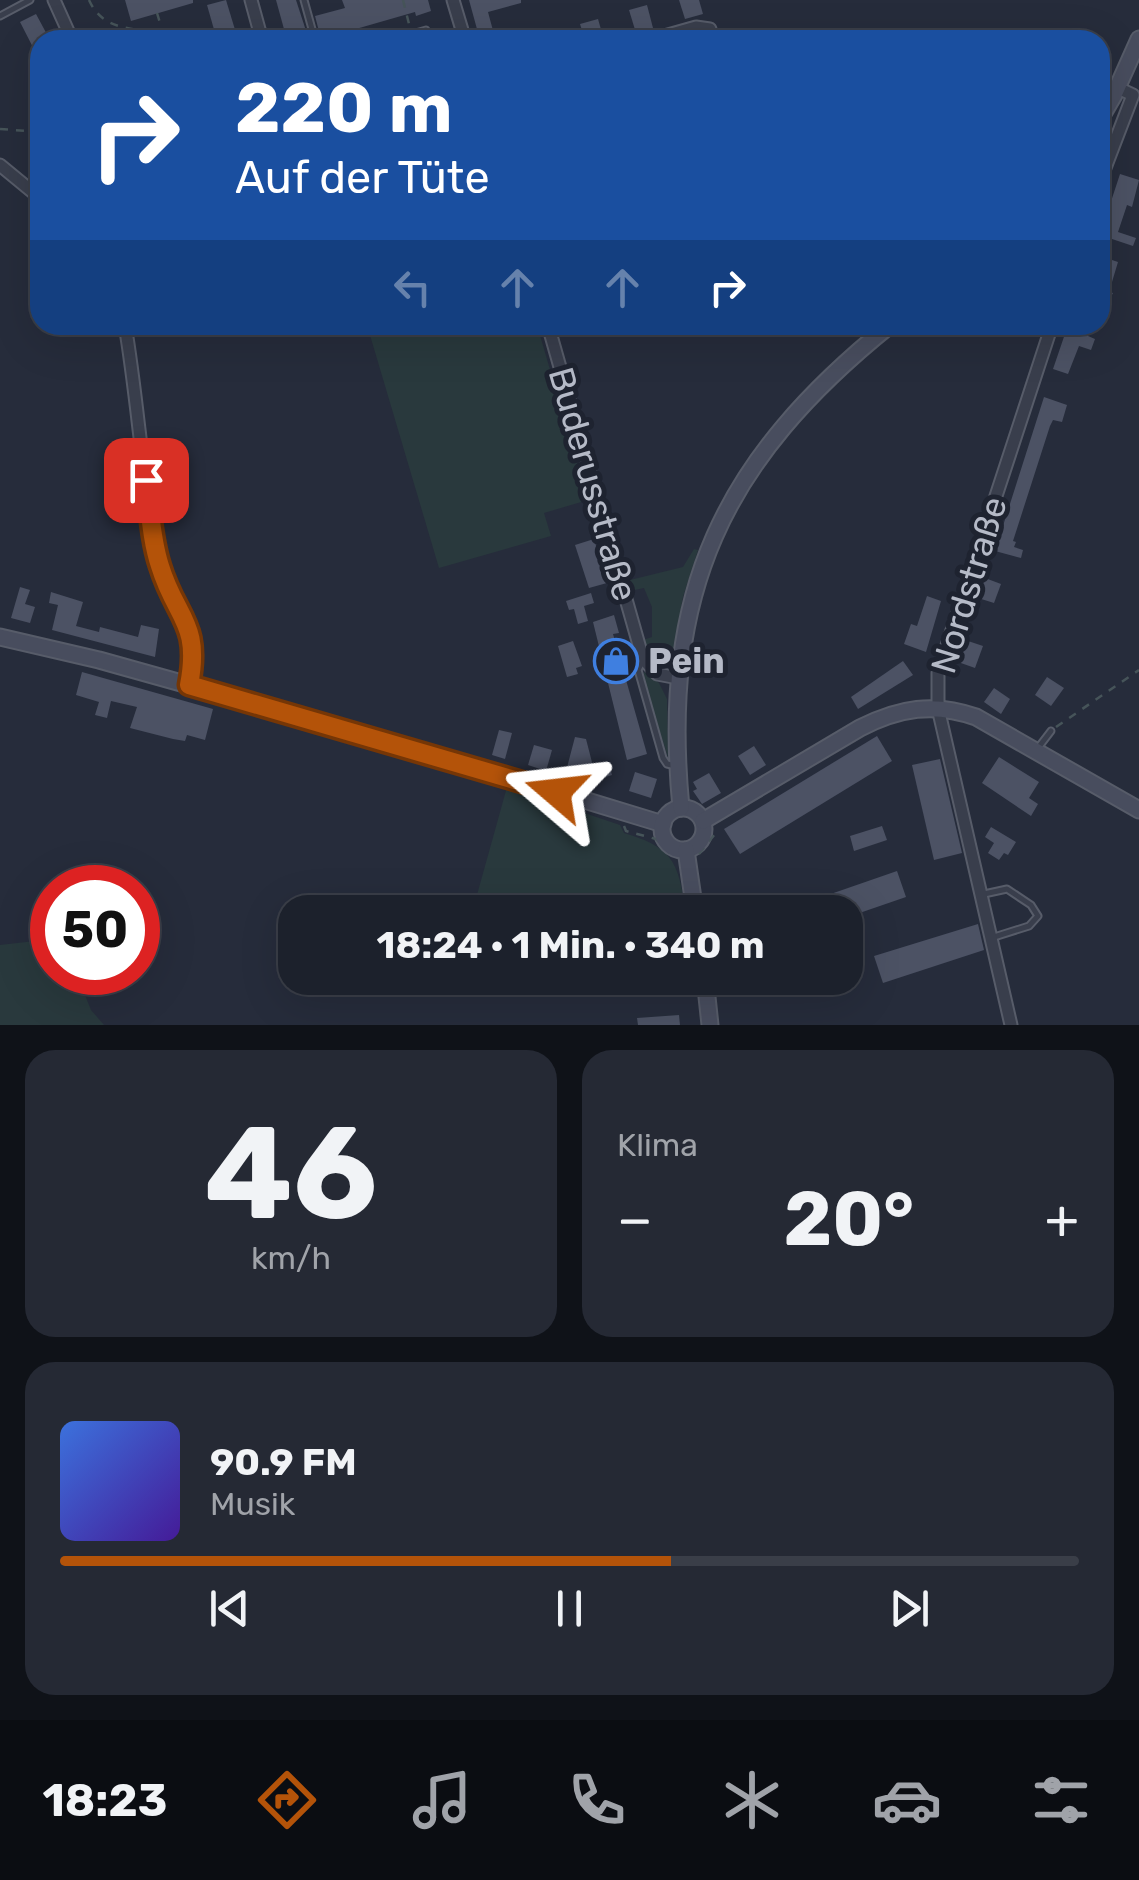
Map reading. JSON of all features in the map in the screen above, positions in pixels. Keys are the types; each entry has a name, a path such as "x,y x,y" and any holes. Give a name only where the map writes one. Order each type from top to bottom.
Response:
{"main road":[{"path":"1110,102 1139,39"},
{"path":"681,808 678,678 684,629 704,555 744,477 813,393 879,335"},
{"path":"2,638 189,685 476,766 662,824"},
{"path":"703,822 882,716 916,708 938,708 976,717 1139,810"},
{"path":"692,855 665,840 662,824 672,810 694,810 703,822 704,834 692,855 694,895"},
{"path":"707,995 710,1025"}],"street":[{"path":"251,0 259,30"},
{"path":"453,0 461,30"},
{"path":"59,1 69,30"},
{"path":"685,30 710,29"},
{"path":"1110,156 1134,95 1118,88"},
{"path":"0,166 30,190"},
{"path":"126,335 158,560 193,642 189,685"},
{"name":"Buderusstraße","path":"551,335 643,660"},
{"name":"Nordstraße","path":"1011,1025 938,708 938,673 1049,335"},
{"path":"643,660 657,674 678,678"}],"lane":[{"path":"0,16 30,0"},
{"path":"304,0 312,30"},
{"path":"643,660 638,670 663,758 667,764 679,767"},
{"path":"1036,750 1051,731"},
{"path":"981,894 1006,888 1031,905 1038,916 1029,926 991,938"}],"path":[{"path":"89,0 100,17 113,26 136,30"},
{"path":"403,0 411,30"},
{"path":"157,13 162,30"},
{"path":"0,129 30,131"},
{"path":"1051,731 1139,670"},
{"path":"692,855 725,824"},
{"path":"623,825 626,830 656,839 672,854 677,868"}],"shaded area":[{"path":"370,335 540,335 588,500 544,513 551,536 439,568"},
{"path":"694,549 698,550 683,597 671,664 658,667 648,657 643,640 652,637 652,607 644,588 630,591 626,581 683,567"},
{"path":"644,672 659,683 667,699 668,757 642,677"},
{"path":"507,787 620,825 624,833 654,845 671,859 683,895 477,895"},
{"path":"30,942 30,995 85,995 104,1025 0,1025 0,945"}],"building":[{"path":"125,0 193,0 193,3 131,21"},
{"path":"226,0 235,30 214,30 207,5"},
{"path":"276,0 296,0 306,30 284,30"},
{"path":"342,0 428,0 431,11 352,30 319,30 315,16 345,8"},
{"path":"469,0 521,0 488,12 493,30 477,30"},
{"path":"679,0 699,0 703,14 685,19"},
{"path":"647,5 653,28 635,30 629,10"},
{"path":"36,14 45,30 30,30 30,42 20,22"},
{"path":"598,19 601,30 582,30 580,24"},
{"path":"1120,174 1139,180 1132,207 1127,205 1118,232 1136,238 1133,246 1110,238 1110,204"},
{"path":"1110,259 1118,262 1110,289"},
{"path":"1065,335 1088,335 1095,339 1091,350 1079,346 1068,374 1053,369"},
{"path":"1044,397 1067,405 1062,422 1053,420 1050,426 1013,541 1014,547 1023,550 1021,558 995,551"},
{"path":"594,539 607,583 589,588 575,545"},
{"path":"985,578 1001,584 994,603 978,598"},
{"path":"20,587 30,590 25,604 35,607 30,623 11,618"},
{"path":"51,592 83,602 76,626 99,632 100,627 138,637 141,625 159,629 155,657 52,630 58,605 49,603"},
{"path":"591,593 594,603 584,606 588,621 578,624 574,609 569,610 566,601"},
{"path":"927,596 941,601 926,652 904,644 911,624 917,626"},
{"path":"614,615 619,633 613,634 647,754 627,760 593,622"},
{"path":"965,640 983,646 975,668 958,662"},
{"path":"573,641 582,666 576,668 578,674 567,677 558,646"},
{"path":"903,661 913,675 858,709 851,697"},
{"path":"82,672 213,709 205,740 187,735 185,741 130,728 137,707 111,701 107,718 95,715 99,702 76,695"},
{"path":"1047,677 1064,688 1051,706 1035,695"},
{"path":"994,688 1010,699 1001,714 984,702"},
{"path":"499,730 512,733 505,759 492,755"},
{"path":"877,736 892,761 740,854 724,829"},
{"path":"575,737 586,739 594,770 609,765 612,775 590,782 565,775"},
{"path":"534,745 552,750 546,771 528,765"},
{"path":"754,746 766,765 750,775 738,756"},
{"path":"999,757 1039,782 1029,798 1038,804 1031,816 982,783"},
{"path":"940,759 962,853 934,860 912,765"},
{"path":"635,772 657,779 651,798 629,791"},
{"path":"709,773 721,793 702,804 693,791 697,789 693,782"},
{"path":"882,826 887,840 854,851 850,836"},
{"path":"991,827 1016,842 1008,855 1004,853 999,860 988,853 994,843 985,837"},
{"path":"897,871 906,897 863,912 863,895 828,895"},
{"path":"978,924 984,950 883,983 874,956"},
{"path":"679,1015 680,1025 638,1025 637,1018"}],"place":[{"name":"Pein","path":"616,661"}],"route":[{"path":"146,480 160,569 193,642 189,685 556,792"}]}
